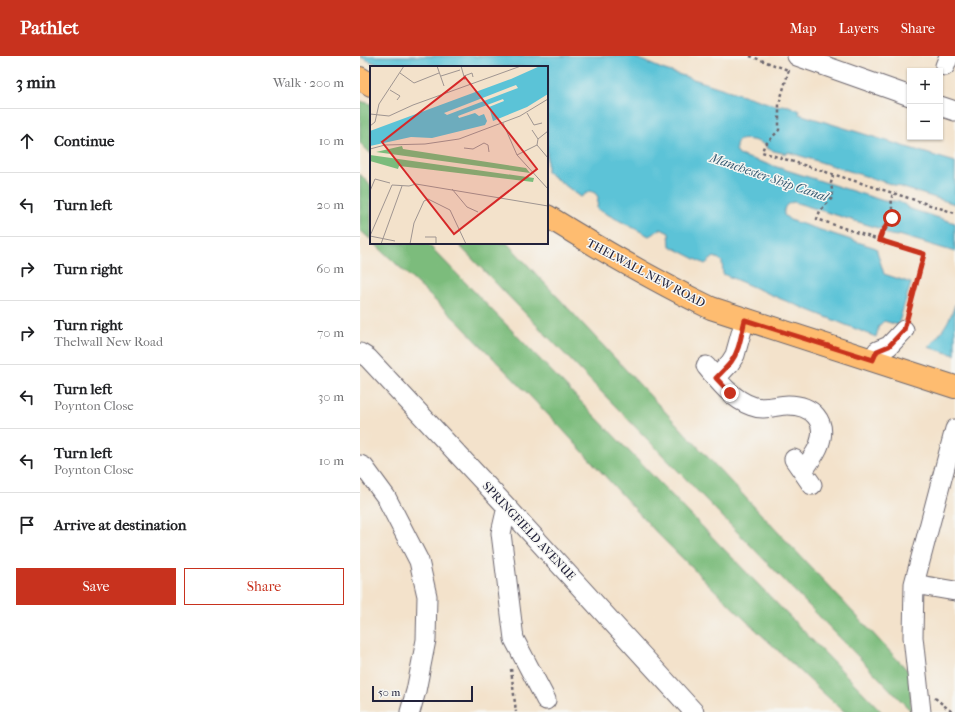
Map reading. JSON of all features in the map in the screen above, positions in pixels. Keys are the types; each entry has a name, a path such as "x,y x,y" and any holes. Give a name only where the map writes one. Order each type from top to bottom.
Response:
{"main road":[{"path":"360,78 370,84"},
{"name":"THELWALL NEW ROAD","path":"548,217 588,242 681,294 711,308 955,386"}],"street":[{"path":"797,56 907,95"},
{"path":"943,107 955,111"},
{"path":"745,320 739,345 730,363 711,372 741,402 753,407 763,408 788,405 802,407 814,413 821,424 822,434 819,446 803,472"},
{"path":"873,360 877,351 889,346 904,330"},
{"name":"SPRINGFIELD AVENUE","path":"360,353 368,358 507,507 694,712"},
{"path":"921,712 913,637 914,584 955,429"},
{"path":"360,465 364,467 390,503 419,561 427,596 426,640 416,691 410,712"},
{"path":"507,507 502,533 514,639 546,700"},
{"path":"914,584 955,591"}],"path":[{"path":"750,56 789,70 779,104 779,130 764,146 762,152 955,213"},
{"path":"833,174 831,183 833,197 820,211 817,219 924,254 904,330"},
{"path":"879,240 882,232 892,218 891,197 893,193"}],"green space":[{"path":"360,101 370,104 370,153 360,143"},
{"path":"360,174 370,185 370,239 360,230"},
{"path":"375,244 428,244 882,712 845,712 830,699 740,615 658,534 562,429 458,322"},
{"path":"458,244 508,244 910,673 911,711"}],"water":[{"name":"Manchester Ship Canal","path":"632,56 662,69 780,107 781,105 789,106 800,111 799,114 955,162 955,204 788,152 787,154 774,151 766,148 767,146 764,144 753,140 745,139 738,141 736,148 739,155 884,201 898,202 907,206 907,208 955,223 955,252 899,235 888,234 881,229 794,202 787,205 784,210 784,215 790,220 876,248 884,274 911,283 898,325 884,321 879,326 876,337 723,274 722,262 719,259 714,257 705,264 670,246 669,233 661,229 649,236 597,209 598,197 595,193 590,191 581,197 548,173 548,66 382,66 360,57"},
{"path":"955,304 955,355 928,347 944,327"}],"route":[{"path":"730,393 716,378 730,363 735,355 745,320 873,360 877,351 889,346 904,330 924,254 879,240 882,232 892,218"}]}
